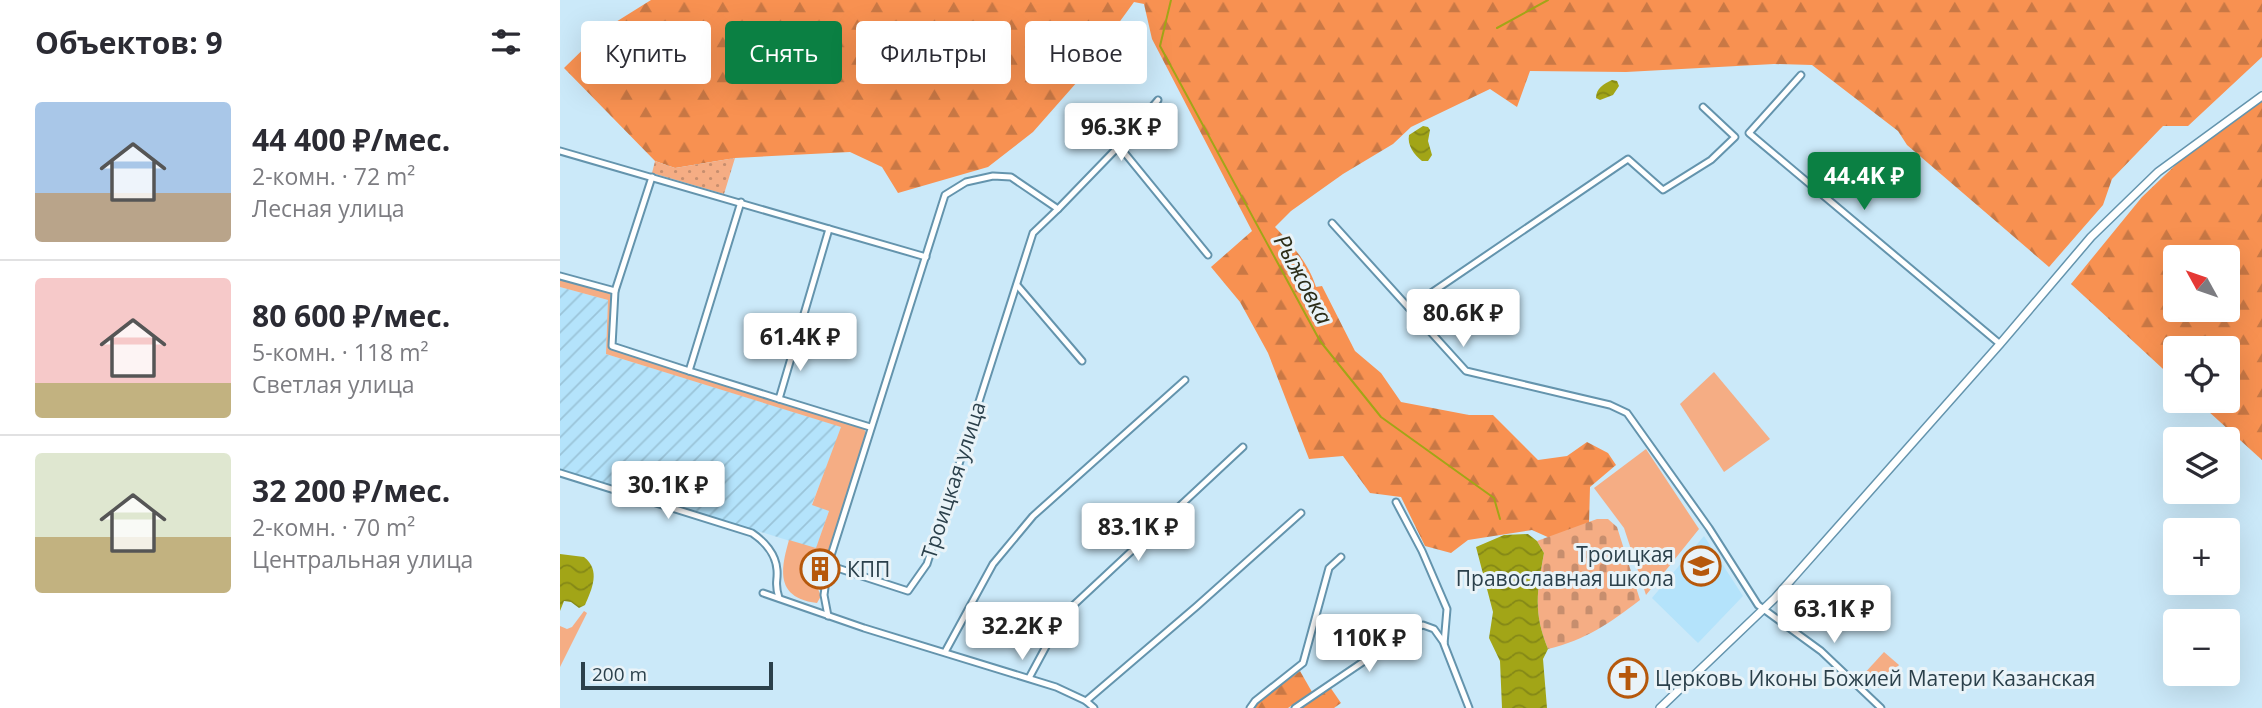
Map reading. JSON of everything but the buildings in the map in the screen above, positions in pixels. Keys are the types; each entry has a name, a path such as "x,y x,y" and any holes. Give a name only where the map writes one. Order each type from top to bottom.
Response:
{"street":[{"path":"1801,75 1749,133 2000,344"},
{"path":"1660,708 1764,610 2000,344 2091,237 2158,172 2262,96"},
{"name":"Троицкая улица","path":"828,565 908,591 927,564 1033,233 1119,146 1158,100"},
{"path":"1409,308 1628,159 1663,190 1711,160 1735,137 1703,107"},
{"path":"1119,146 1208,255"},
{"path":"560,151 926,257"},
{"path":"828,616 824,595 828,565 945,195 966,182 993,176 1011,177 1058,209"},
{"path":"652,177 615,291 612,346 870,428"},
{"path":"689,371 741,202"},
{"path":"1332,223 1466,372 1610,405 1627,414 1764,610 1821,651 1881,708"},
{"path":"779,399 829,229"},
{"path":"560,276 615,291"},
{"path":"1017,285 1082,360"},
{"path":"945,652 993,564 1032,516 1185,380"},
{"path":"1029,678 1063,615 1243,447"},
{"path":"560,473 752,533 763,540 777,569 775,584 779,598"},
{"path":"1396,502 1422,551 1447,609 1444,644"},
{"path":"1086,701 1188,615 1301,513"},
{"path":"1250,708 1303,663 1329,568 1341,557"},
{"path":"763,593 1056,687 1086,701 1094,708"},
{"path":"1295,708 1407,632 1423,625 1434,629 1444,644 1469,708"}],"shaded area":[{"path":"560,287 608,300 606,354 842,427 812,504 829,511 816,549 560,470"},
{"name":"Троицкая Православная школа","path":"1704,536 1743,596 1698,643 1652,598"}],"green space":[{"path":"651,0 2262,0 2262,57 2188,126 2163,126 2112,179 2103,205 2049,267 1907,145 1898,131 1812,65 1774,64 1626,72 1530,71 1517,107 1490,89 1411,127 1393,144 1343,174 1291,211 1275,227 1304,262 1316,287 1322,286 1355,351 1381,373 1401,402 1469,415 1493,415 1538,460 1567,456 1587,442 1608,453 1616,465 1590,487 1589,524 1552,539 1532,530 1468,540 1451,553 1425,546 1401,497 1370,493 1343,456 1309,459 1268,353 1240,302 1211,267 1252,231 1152,39 1144,4 1134,2 1120,21 1025,21 1025,84 1075,84 1033,132 988,167 898,193 882,167 850,152 735,158 675,168 655,161 564,68 581,51 581,84 711,84 711,21 617,21"},
{"path":"2262,101 2262,460 2240,440 2240,427 2226,427 2210,413 2240,413 2240,336 2163,336 2163,369 2071,284 2142,197 2187,154"},
{"path":"735,158 724,194 652,173 655,161 675,168"},
{"path":"560,279 608,291 612,297 609,349 864,429 866,433 824,567 818,565 816,570 822,573 820,579 815,582 821,596 817,603 804,600 788,589 784,581 784,562 789,540 816,548 829,511 812,505 841,427 606,354 608,300 560,287"},
{"path":"1714,372 1770,439 1724,472 1680,404"},
{"path":"1646,449 1699,529 1646,595 1624,528 1594,488"},
{"path":"1597,519 1608,519 1617,527 1640,600 1597,630 1548,649 1538,613 1538,591 1544,553 1537,541"},
{"path":"584,611 587,613 560,667 560,626 567,629 572,627"},
{"path":"1884,652 1899,665 1879,688 1863,675"},
{"path":"1300,671 1312,692 1288,708 1255,708 1258,702"},
{"path":"1330,687 1341,703 1334,708 1299,708"}],"water":[{"path":"1612,80 1617,81 1619,86 1613,95 1600,100 1596,98 1599,89"},
{"path":"1423,126 1430,130 1428,141 1432,155 1428,161 1419,159 1409,142 1409,135"},
{"path":"1528,534 1537,541 1544,553 1538,613 1548,649 1543,659 1547,708 1502,708 1500,661 1489,638 1493,612 1476,547 1504,535"},
{"path":"560,554 584,557 592,568 594,574 590,593 585,605 579,608 564,601 560,611"}],"waterway":[{"name":"Рыжовка","path":"1171,0 1160,46 1320,341 1381,417 1494,498 1500,519"},
{"path":"1497,28 1548,0"}],"place":[{"name":"Троицкая Православная школа","path":"1701,566"},
{"name":"КПП","path":"820,569"},
{"name":"Церковь Иконы Божией Матери Казанская","path":"1628,678"}]}
